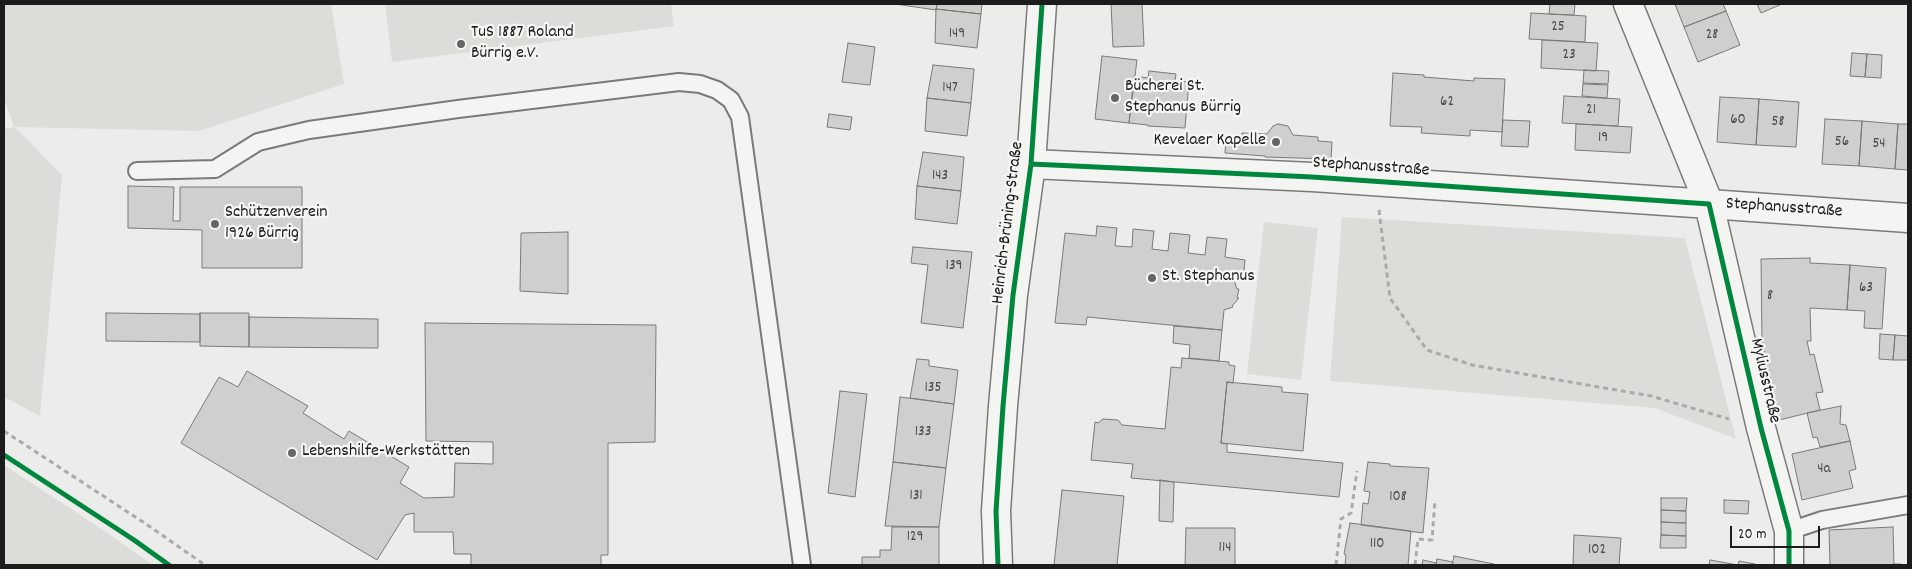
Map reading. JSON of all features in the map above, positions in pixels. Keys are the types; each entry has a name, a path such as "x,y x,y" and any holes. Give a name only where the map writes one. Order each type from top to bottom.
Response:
{"street":[{"name":"Heinrich-Brüning-Straße","path":"998,565 996,511 1003,406 1013,295 1031,164 1042,4"},
{"name":"Myliusstraße","path":"1628,4 1709,204 1760,428 1789,531 1789,565"},
{"name":"Stephanusstraße","path":"1031,164 1312,177 1908,218"}],"lane":[{"path":"138,171 215,170 258,142 309,130 458,109 679,82 700,84 717,90 731,100 740,117 802,565"},
{"path":"1789,531 1822,520 1908,504"}],"path":[{"path":"1376,182 1390,298 1427,350 1472,365 1651,396 1760,428"},
{"path":"4,431 146,524 204,565"},
{"path":"1336,565 1341,519 1351,513 1357,471"},
{"path":"1415,565 1418,539 1432,540 1435,500"}],"shaded area":[{"path":"4,4 331,4 344,84 199,131 15,127 62,175 40,416 4,397 4,129 14,127 4,98"},
{"name":"TuS 1887 Roland Bürrig e.V.","path":"385,4 671,4 674,26 392,62"},
{"path":"1342,217 1685,238 1736,439 1655,408 1330,381"},
{"path":"1264,222 1318,228 1301,380 1247,374"},
{"path":"4,465 103,530 153,565 4,565"}],"building":[{"path":"895,4 937,4 936,10"},
{"path":"937,4 982,4 981,14 936,9"},
{"path":"1111,4 1142,4 1144,46 1113,47"},
{"path":"1550,4 1575,4 1574,15 1549,14"},
{"path":"1675,4 1723,4 1726,11 1684,27"},
{"path":"1757,4 1782,4 1761,13"},
{"path":"936,9 981,14 977,48 935,43"},
{"path":"1726,11 1740,45 1698,62 1684,27"},
{"path":"1531,13 1586,16 1585,42 1529,39"},
{"path":"1542,40 1598,43 1596,71 1541,68"},
{"path":"848,43 875,47 870,85 842,82"},
{"path":"1852,53 1867,54 1865,77 1850,76"},
{"path":"1867,54 1882,55 1881,78 1865,77"},
{"name":"Bücherei St. Stephanus Bürrig","path":"1102,56 1137,60 1129,123 1095,119"},
{"path":"933,65 974,69 971,103 927,98"},
{"path":"1584,70 1609,71 1608,84 1583,83"},
{"path":"1149,71 1176,74 1175,81 1189,82 1185,128 1129,123 1134,76 1148,78"},
{"path":"1393,73 1474,81 1474,78 1505,79 1502,132 1470,130 1470,136 1421,133 1422,127 1390,126"},
{"path":"1583,84 1608,85 1607,98 1582,96"},
{"path":"1564,96 1620,99 1618,126 1562,123"},
{"path":"1720,97 1759,99 1756,145 1717,142"},
{"path":"927,98 971,103 967,136 925,131"},
{"path":"1759,99 1799,102 1796,147 1756,145"},
{"path":"829,114 852,117 850,130 827,127"},
{"path":"1825,119 1862,121 1859,166 1822,164"},
{"path":"1503,120 1530,121 1528,147 1501,146"},
{"path":"1862,121 1898,124 1895,169 1859,166"},
{"name":"Kevelaer Kapelle","path":"1278,124 1288,126 1293,135 1318,137 1318,141 1332,142 1331,159 1265,157 1225,153 1226,136 1242,137 1242,133 1267,134 1273,126"},
{"path":"1576,124 1632,127 1630,153 1575,150"},
{"path":"1898,124 1908,124 1908,170 1895,169"},
{"path":"923,152 964,157 961,191 917,186"},
{"name":"Schützenverein 1926 Bürrig","path":"128,186 174,187 173,221 180,221 180,187 302,187 302,268 202,268 202,230 128,228"},
{"path":"917,186 961,191 957,224 915,219"},
{"name":"St. Stephanus","path":"1097,226 1117,228 1115,246 1132,247 1133,229 1154,231 1152,249 1168,251 1170,233 1190,235 1188,253 1205,255 1207,237 1227,239 1225,257 1245,260 1243,281 1234,280 1237,289 1239,289 1237,298 1239,298 1233,307 1224,310 1222,330 1087,317 1086,325 1055,323 1065,233 1096,236"},
{"path":"568,232 568,294 520,291 521,233"},
{"path":"913,247 972,252 963,328 921,323 928,265 911,263"},
{"path":"1810,258 1810,263 1850,265 1847,310 1810,308 1811,341 1807,341 1810,355 1814,354 1823,392 1816,393 1820,410 1779,420 1762,341 1761,259"},
{"path":"1850,265 1886,268 1882,329 1864,328 1865,311 1847,310"},
{"path":"106,313 200,314 200,342 106,341"},
{"path":"200,313 249,313 249,347 200,346"},
{"path":"249,317 378,319 378,348 249,347"},
{"name":"Lebenshilfe-Werkstätten","path":"425,323 656,325 655,442 608,443 608,555 601,555 601,565 471,565 471,554 454,554 453,532 414,532 414,513 405,515 377,560 181,443 219,377 238,387 247,371 308,406 303,413 344,439 349,431 409,467 400,483 424,498 454,497 455,463 493,464 493,442 426,441"},
{"path":"1174,326 1222,330 1219,361 1189,358 1190,345 1173,343"},
{"path":"1880,334 1895,335 1893,360 1879,359"},
{"path":"1895,335 1908,336 1908,360 1893,360"},
{"path":"1182,358 1229,362 1229,365 1235,366 1233,383 1227,382 1221,443 1227,444 1227,452 1343,463 1339,497 1131,478 1133,464 1091,460 1095,422 1098,423 1103,419 1118,420 1122,425 1165,429 1171,367 1181,368"},
{"path":"917,359 929,360 929,366 958,370 954,404 910,398"},
{"path":"1227,382 1282,387 1282,392 1308,394 1303,451 1221,443"},
{"path":"840,391 867,394 855,497 828,493"},
{"path":"900,397 954,404 946,468 893,462"},
{"path":"1841,406 1840,424 1846,425 1850,441 1820,447 1817,437 1813,438 1807,413"},
{"path":"1850,441 1856,469 1849,471 1853,488 1802,500 1792,454"},
{"path":"893,462 946,468 939,527 885,526"},
{"path":"1368,462 1390,464 1390,466 1429,468 1423,533 1361,525 1363,503 1368,504 1370,492 1364,491"},
{"path":"1160,480 1174,482 1173,522 1159,521"},
{"path":"1062,490 1124,496 1117,565 1054,565"},
{"path":"1661,498 1687,498 1686,511 1661,510"},
{"path":"1724,500 1749,501 1748,514 1724,513"},
{"path":"1661,510 1686,511 1686,523 1661,522"},
{"path":"1661,522 1686,523 1686,536 1661,535"},
{"path":"1350,523 1411,531 1408,565 1345,565 1346,555 1344,554"},
{"path":"892,527 939,527 939,565 862,565 862,557 880,557 880,550 891,550"},
{"path":"1893,527 1894,564 1901,565 1830,565 1829,530"},
{"path":"1186,528 1235,528 1235,565 1185,565"},
{"path":"1574,535 1621,538 1619,565 1573,565"},
{"path":"1661,535 1686,536 1686,548 1660,548"},
{"path":"1454,556 1494,564 1494,565 1452,565"},
{"path":"1437,559 1453,562 1452,565 1436,565"},
{"path":"1423,560 1436,563 1436,565 1422,565"},
{"path":"1710,560 1738,565 1709,565"},
{"path":"1739,561 1755,564 1755,565 1738,565"}],"cycle path":[{"path":"998,565 996,511 1003,406 1013,295 1031,164 1042,4"},
{"path":"1031,164 1312,177 1709,204 1761,428 1789,531 1789,565"},
{"path":"4,455 169,565"}],"place":[{"name":"TuS 1887 Roland Bürrig e.V.","path":"461,44"},
{"name":"Bücherei St. Stephanus Bürrig","path":"1115,98"},
{"name":"Kevelaer Kapelle","path":"1276,142"},
{"name":"Schützenverein 1926 Bürrig","path":"215,224"},
{"name":"St. Stephanus","path":"1152,278"},
{"name":"Lebenshilfe-Werkstätten","path":"292,453"}]}
